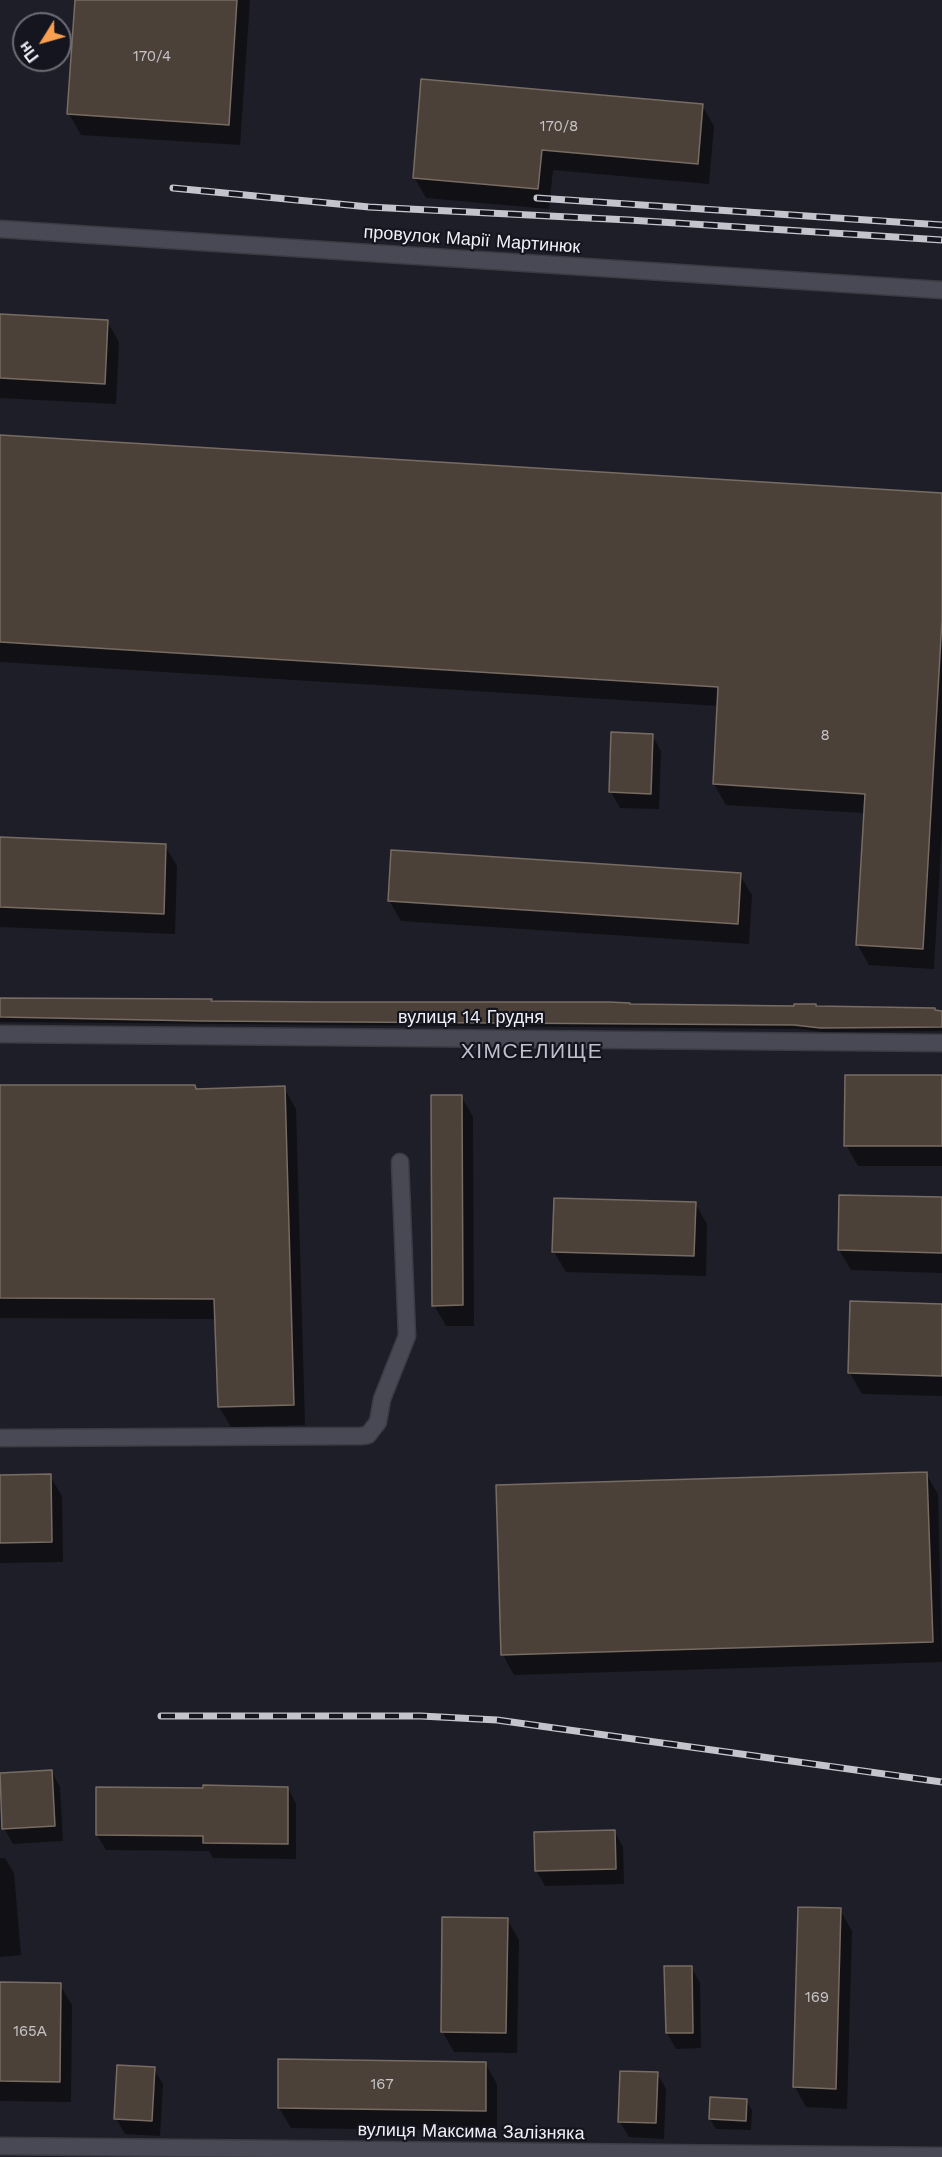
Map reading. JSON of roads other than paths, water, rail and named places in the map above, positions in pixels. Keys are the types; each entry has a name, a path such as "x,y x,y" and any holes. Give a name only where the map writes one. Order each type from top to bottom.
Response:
{"street":[{"name":"провулок Марії Мартинюк","path":"0,229 942,290"},
{"name":"вулиця 14 Грудня","path":"0,1034 942,1043"},
{"path":"0,1438 368,1435 378,1422 382,1399 407,1336 400,1162"},
{"name":"вулиця Максима Залізняка","path":"0,2146 942,2156"}],"railway":[{"path":"173,188 369,207 629,220 942,240"},
{"path":"537,198 942,225"},
{"path":"161,1716 421,1716 497,1720 942,1782"}],"district":[{"name":"ХІМСЕЛИЩЕ","path":"532,1052"}]}
